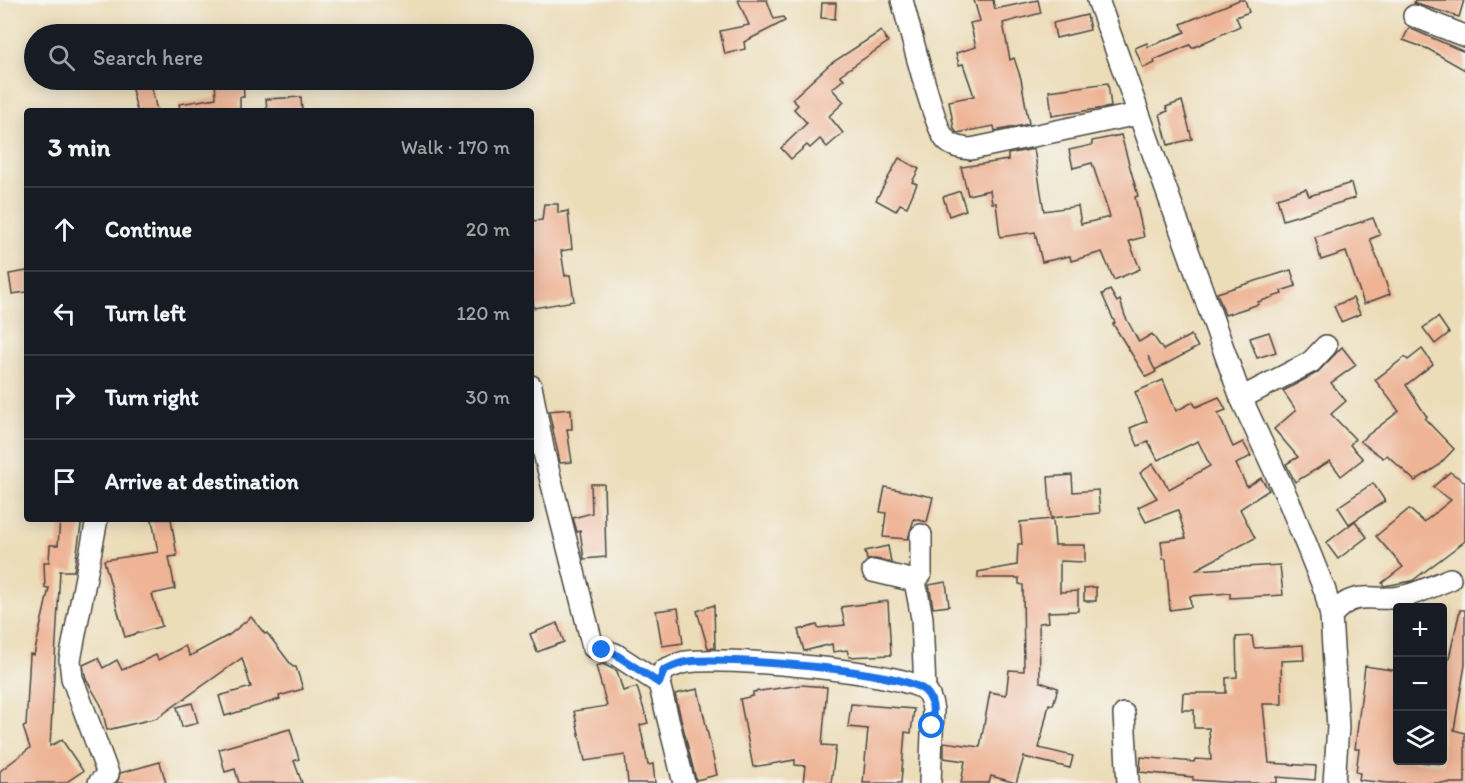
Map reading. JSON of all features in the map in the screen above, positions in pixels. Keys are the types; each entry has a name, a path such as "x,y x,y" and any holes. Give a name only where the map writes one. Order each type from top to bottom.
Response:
{"street":[{"path":"902,0 935,117 943,139 955,147 971,149 1137,114"},
{"path":"1098,0 1137,114 1241,398 1290,504 1325,591 1331,616 1338,727 1334,783"},
{"path":"1414,16 1465,36"},
{"path":"1241,398 1311,362 1326,346"},
{"path":"534,401 544,453 593,647 615,654 659,683"},
{"path":"97,522 70,660 72,678 106,780"},
{"path":"915,581 921,574 921,535"},
{"path":"873,571 915,581"},
{"path":"1331,616 1342,603 1363,596 1404,596 1450,579"},
{"path":"915,581 922,618 925,690 931,700 933,710 930,783"},
{"path":"684,783 659,683 664,670 685,662 754,663 880,675 925,690"},
{"path":"1124,714 1128,783"}],"building":[{"path":"738,0 767,0 774,19 783,17 785,21 744,42 745,49 725,54 720,31 749,25"},
{"path":"974,0 993,0 995,9 1038,0 1041,13 1003,23 1010,60 1014,58 1021,79 1029,124 995,131 994,126 957,133 954,129 949,101 974,96 963,64 959,65 956,53 976,47 970,23 980,21"},
{"path":"1239,0 1245,0 1249,12 1236,17 1240,26 1192,48 1190,45 1154,60 1155,63 1143,68 1135,48 1147,43 1148,47 1185,32 1181,24"},
{"path":"1415,0 1464,0 1459,17 1414,3"},
{"path":"822,3 836,3 835,19 821,18"},
{"path":"1087,15 1090,30 1056,38 1053,23"},
{"path":"1409,28 1465,52 1465,70 1428,49 1403,40"},
{"path":"881,31 888,42 840,75 844,79 832,89 844,102 829,116 843,133 827,147 820,139 810,148 807,145 791,159 781,148 807,123 794,109 798,105 792,99 830,64"},
{"path":"1108,83 1111,107 1052,116 1049,91"},
{"path":"132,90 152,90 156,108 136,108"},
{"path":"216,90 244,90 244,97 240,97 240,108 180,108 179,104 216,98"},
{"path":"301,97 302,108 267,108 266,99"},
{"path":"1182,101 1192,139 1168,145 1160,114 1168,111 1166,107"},
{"path":"1121,135 1138,196 1135,197 1144,237 1129,241 1140,269 1114,280 1102,252 1071,261 1070,256 1042,262 1035,232 1000,237 996,203 992,203 990,190 968,195 961,167 1008,160 1008,154 1034,149 1044,211 1078,206 1081,224 1110,217 1092,163 1073,168 1069,150 1092,145 1092,141"},
{"path":"899,158 919,169 912,182 917,184 907,207 900,204 896,211 876,200"},
{"path":"1351,183 1355,198 1283,220 1277,198 1306,189 1309,196"},
{"path":"960,191 966,210 949,216 943,197"},
{"path":"544,204 558,204 558,213 568,211 572,249 561,251 565,276 570,275 574,301 534,308 534,221 542,220"},
{"path":"1373,218 1380,235 1370,239 1390,294 1364,304 1346,252 1321,260 1315,237"},
{"path":"1291,270 1296,286 1281,291 1282,294 1258,302 1259,304 1225,315 1217,293"},
{"path":"24,272 24,292 12,294 9,274"},
{"path":"1110,290 1117,302 1120,300 1125,316 1139,342 1152,334 1163,350 1191,335 1198,347 1146,377 1113,324 1115,323 1102,294"},
{"path":"1353,298 1360,314 1341,322 1334,306"},
{"path":"1438,317 1449,333 1435,344 1423,328"},
{"path":"1269,332 1276,352 1257,358 1250,338"},
{"path":"1342,347 1356,365 1331,383 1346,401 1331,414 1355,439 1350,445 1363,459 1341,476 1330,461 1295,482 1286,464 1298,457 1274,429 1296,410 1283,391 1317,373"},
{"path":"1422,349 1433,364 1406,385 1427,417 1425,419 1454,449 1438,466 1415,481 1387,455 1383,458 1360,441 1399,411 1375,380 1405,357 1408,360"},
{"path":"1163,380 1176,411 1193,402 1196,407 1219,397 1226,410 1218,413 1233,447 1243,442 1251,456 1236,464 1247,487 1261,478 1269,490 1240,509 1255,538 1195,570 1280,565 1283,595 1230,598 1230,593 1190,596 1191,607 1170,610 1166,559 1163,559 1161,541 1186,538 1178,510 1146,522 1138,507 1157,498 1140,473 1153,464 1169,489 1210,466 1198,441 1158,460 1148,441 1138,446 1130,428 1147,421 1135,392"},
{"path":"571,409 572,429 567,429 572,462 560,463 549,411"},
{"path":"1450,472 1465,482 1465,541 1412,581 1384,586 1382,583 1403,567 1376,536 1409,509 1424,522 1451,500 1433,487"},
{"path":"1072,475 1073,492 1098,490 1100,513 1051,518 1048,477"},
{"path":"1373,483 1385,501 1349,524 1338,507"},
{"path":"591,484 604,484 606,557 584,559 580,531 577,532 573,518 592,513"},
{"path":"885,487 933,497 927,522 914,519 908,539 883,537 886,513 880,512"},
{"path":"1053,519 1055,545 1085,545 1085,562 1060,561 1060,592 1078,591 1078,611 1048,612 1049,622 1039,623 1040,682 1058,688 1053,705 1049,704 1039,748 1073,756 1070,768 1024,757 1016,783 991,776 989,783 961,783 965,761 944,758 944,742 980,747 990,692 1006,695 1009,670 1024,671 1023,585 1019,584 1019,578 978,578 978,572 1017,565 1018,544 1022,544 1020,522"},
{"path":"1355,521 1367,537 1338,559 1326,543"},
{"path":"60,522 82,522 74,571 60,571 50,746 62,740 83,771 65,783 0,783 0,771 30,748 23,727 26,726 30,654 34,655 49,588 45,588 44,562 49,562 50,545 58,545"},
{"path":"153,522 171,522 177,556 169,557 175,589 152,594 162,626 125,637 104,560 158,552"},
{"path":"888,546 891,562 867,560 865,551"},
{"path":"946,582 949,606 933,608 929,585"},
{"path":"1096,587 1096,601 1084,601 1084,588"},
{"path":"888,601 891,655 849,657 847,650 833,652 832,644 804,651 798,630 817,625 818,628 845,625 841,607"},
{"path":"714,605 715,648 708,648 697,611"},
{"path":"678,608 683,643 662,646 656,611"},
{"path":"1460,610 1465,610 1465,665 1454,730 1465,733 1465,783 1388,783 1359,780 1360,773 1356,772 1359,749 1355,749 1365,666 1393,670 1393,765 1447,765 1447,667"},
{"path":"251,617 265,634 267,633 293,667 296,667 303,689 279,696 280,699 225,716 219,696 251,687 242,658 157,718 107,730 101,705 86,679 83,665 98,658 103,668 117,660 122,670 156,655 158,660 185,646 190,656 229,635"},
{"path":"557,623 564,642 537,652 530,634"},
{"path":"1252,636 1254,648 1303,645 1304,660 1281,661 1282,704 1263,704 1269,763 1316,766 1315,780 1277,777 1277,783 1240,783 1193,780 1193,777 1140,772 1141,757 1194,762 1195,759 1211,760 1209,728 1194,728 1194,710 1182,710 1183,693 1226,693 1226,678 1237,677 1236,637"},
{"path":"603,664 617,671 623,691 637,687 648,723 640,725 648,765 653,764 655,783 628,783 625,755 585,761 574,711 607,706 596,666"},
{"path":"801,685 827,687 822,745 836,746 831,783 803,783 805,766 795,765 795,760 753,767 740,699 753,696 753,692"},
{"path":"698,689 717,775 696,780 675,694"},
{"path":"192,703 198,723 182,727 177,707"},
{"path":"851,704 914,709 911,733 905,732 901,783 863,783 868,729 848,727"},
{"path":"290,729 299,759 294,761 302,783 239,783 235,769 225,772 219,749"},
{"path":"160,762 166,783 117,783 120,773"}],"route":[{"path":"602,650 615,654 659,683 664,670 685,662 754,663 880,675 925,690 931,700 933,710 932,726"}]}
